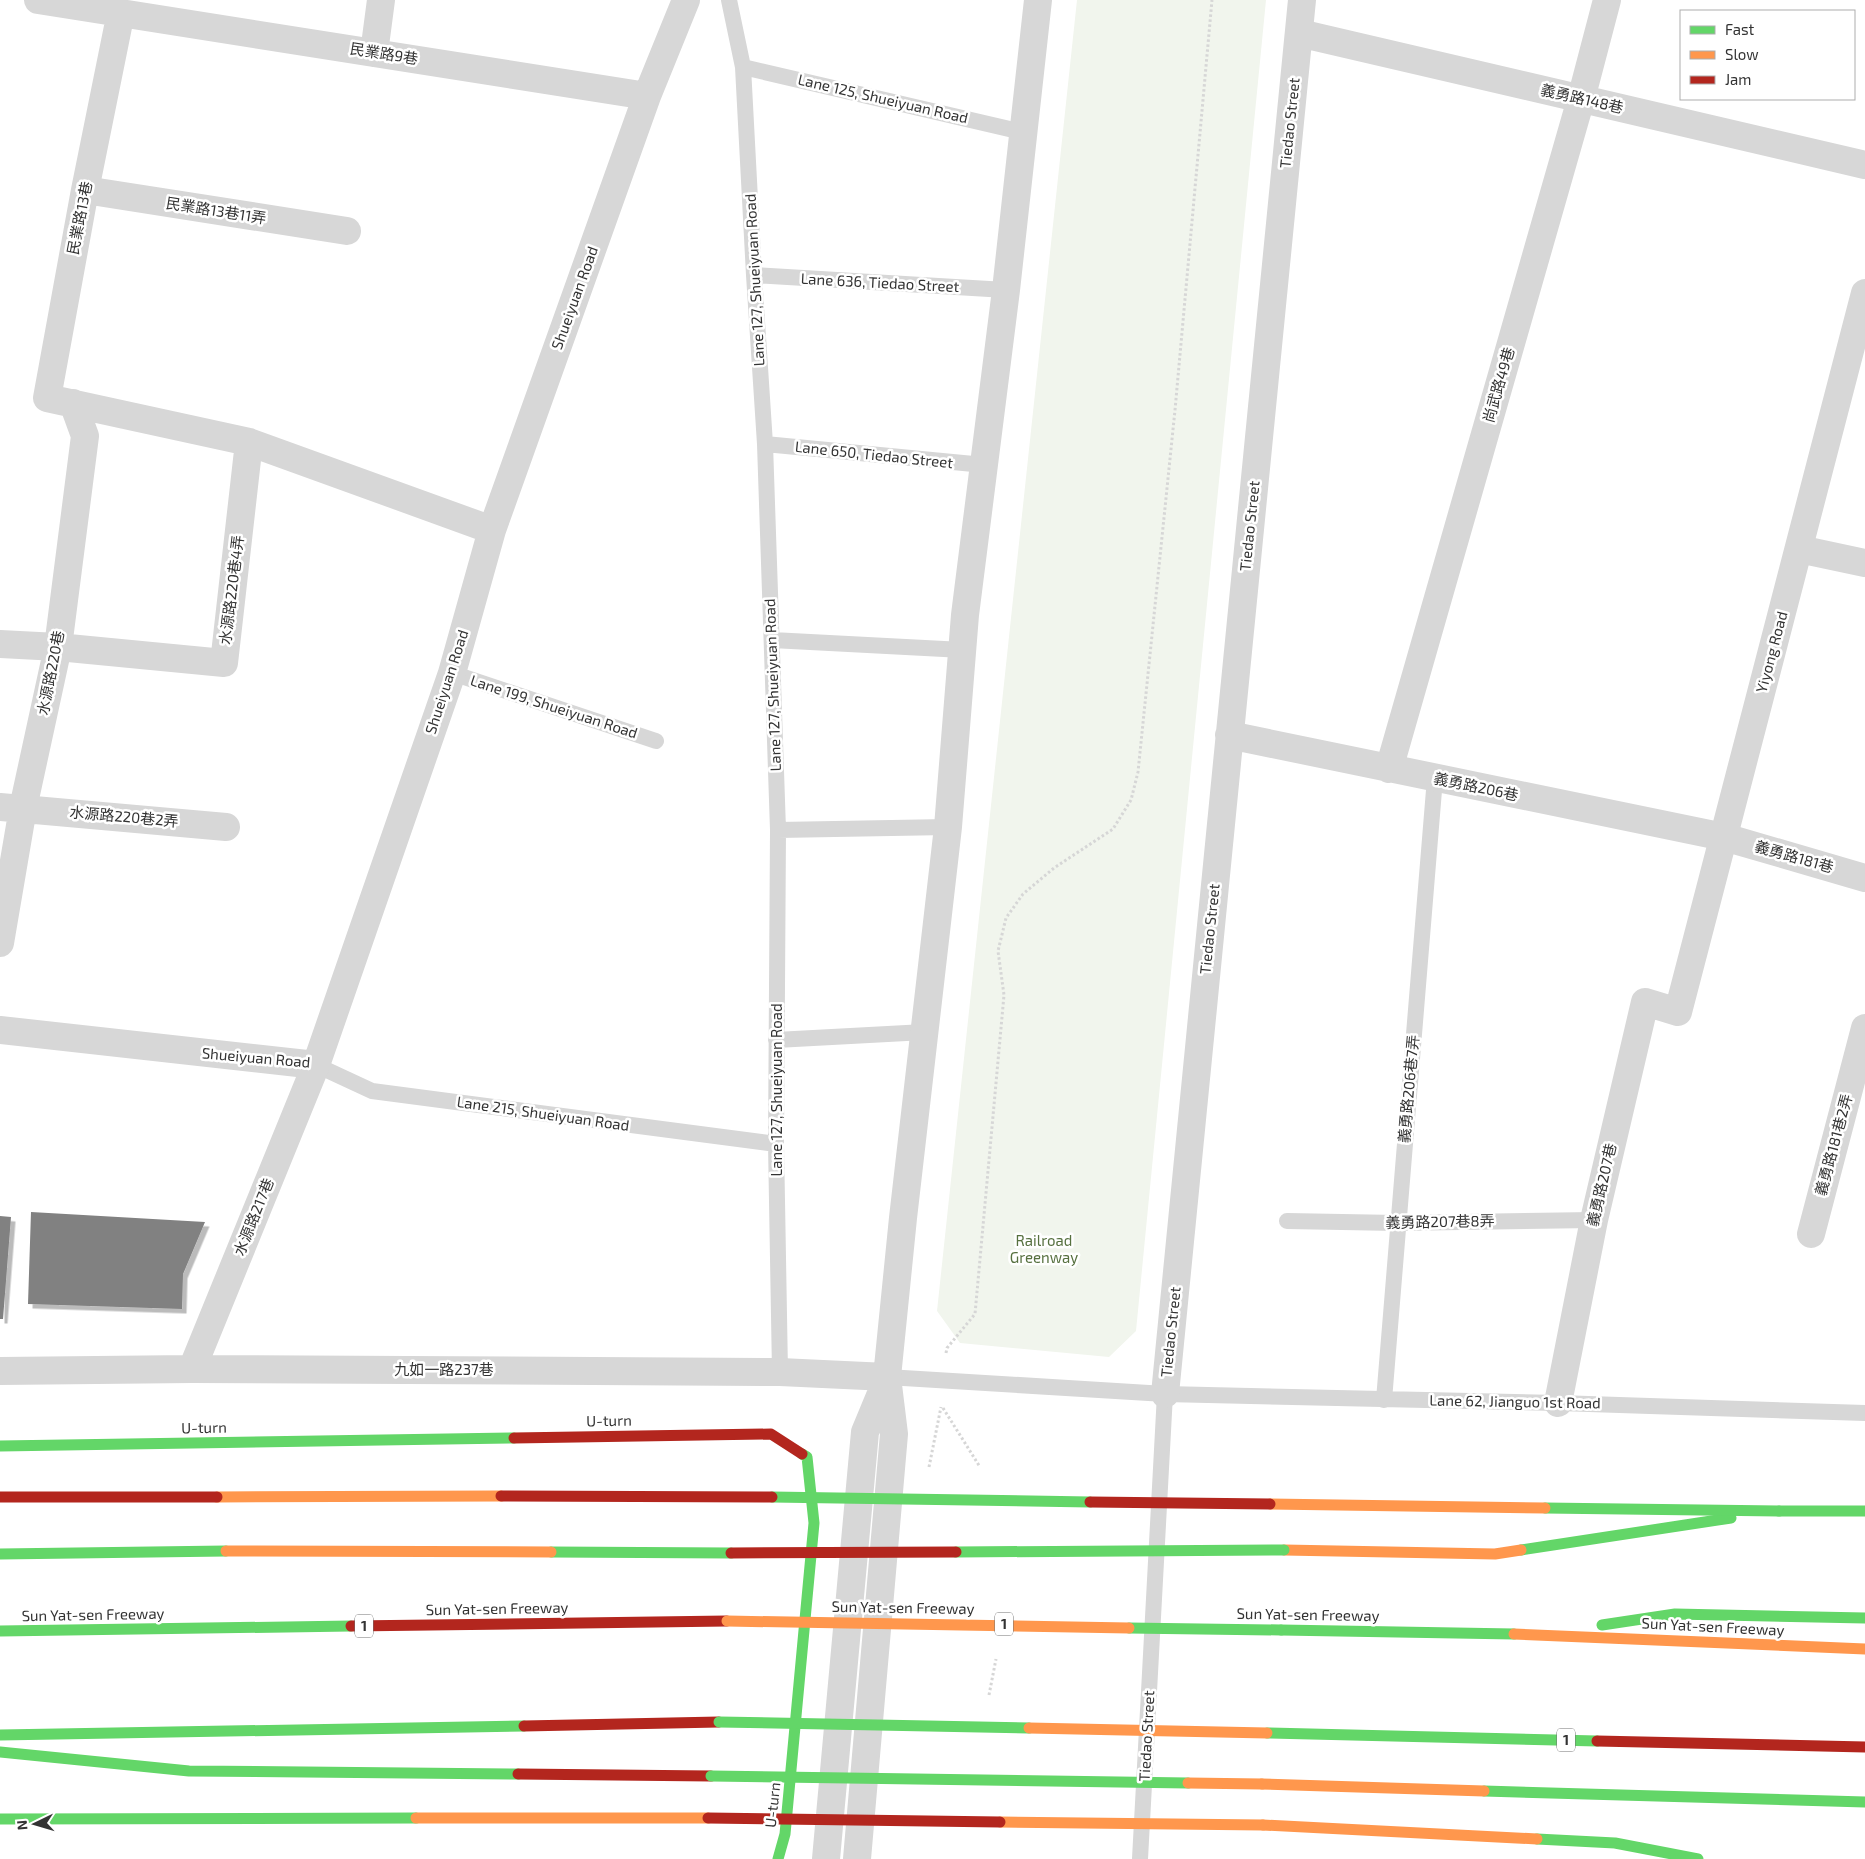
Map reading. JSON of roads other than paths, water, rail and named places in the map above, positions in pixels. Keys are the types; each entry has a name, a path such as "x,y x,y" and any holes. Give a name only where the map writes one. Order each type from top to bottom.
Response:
{"main road":[{"name":"U-turn","path":"0,1446 771,1434 807,1457 814,1523 785,1834 778,1859"},
{"path":"0,1497 676,1496 1865,1511"},
{"path":"0,1554 230,1551 731,1553 1284,1550 1495,1554 1779,1511"},
{"path":"1543,1634 1675,1614 1865,1618"},
{"name":"Sun Yat-sen Freeway","path":"0,1631 727,1621 1543,1634 1865,1649"},
{"name":"1","path":"0,1735 719,1722 1865,1747"},
{"path":"0,1752 189,1771 1262,1784 1865,1802"},
{"path":"0,1819 708,1818 1263,1825 1615,1843 1698,1859"}],"street":[{"name":"民業路9巷","path":"38,0 647,96"},
{"path":"374,53 381,0"},
{"name":"Shueiyuan Road","path":"0,1030 316,1065 452,673 492,530 647,96 686,0"},
{"path":"857,1859 894,1434 887,1377 903,1218 948,826 966,615 1006,290 1038,0"},
{"name":"Tiedao Street","path":"1165,1394 1302,0"},
{"name":"尚武路49巷","path":"1389,769 1581,99 1607,0"},
{"name":"民業路13巷","path":"73,403 47,398 121,12"},
{"name":"義勇路148巷","path":"1299,33 1865,165"},
{"name":"民業路13巷11弄","path":"86,190 347,231"},
{"name":"Yiyong Road","path":"1678,1012 1865,292"},
{"path":"73,403 249,442 492,530"},
{"name":"水源路220巷","path":"0,943 11,807 58,647 84,436 73,403"},
{"name":"水源路220巷4弄","path":"58,647 224,664 249,442"},
{"path":"1799,549 1865,563"},
{"path":"0,644 58,647"},
{"name":"義勇路206巷","path":"1229,735 1724,837"},
{"name":"水源路220巷2弄","path":"11,807 226,826"},
{"name":"義勇路181巷","path":"1724,837 1865,878"},
{"name":"義勇路207巷","path":"1558,1403 1594,1220 1645,1002 1678,1012"},
{"name":"義勇路181巷2弄","path":"1811,1234 1865,1028"},
{"name":"水源路217巷","path":"192,1369 316,1065"},
{"name":"九如一路237巷","path":"0,1371 192,1369 780,1372 887,1377"},
{"path":"826,1859 865,1432 887,1377"}],"lane":[{"name":"Lane 127, Shueiyuan Road","path":"729,0 743,67 765,444 778,830 776,1144 780,1372"},
{"name":"Lane 125, Shueiyuan Road","path":"743,67 1022,132"},
{"name":"Lane 636, Tiedao Street","path":"754,275 1006,290"},
{"name":"Lane 650, Tiedao Street","path":"765,444 984,466"},
{"path":"772,640 963,650"},
{"name":"Lane 199, Shueiyuan Road","path":"452,673 656,741"},
{"name":"義勇路206巷7弄","path":"1384,1400 1397,1223 1435,778"},
{"path":"778,830 948,826"},
{"path":"776,1040 925,1032"},
{"name":"Lane 215, Shueiyuan Road","path":"316,1065 372,1091 776,1144"},
{"name":"義勇路207巷8弄","path":"1287,1221 1397,1223 1594,1220"},
{"name":"Lane 62, Jianguo 1st Road","path":"887,1377 1165,1394 1558,1403 1865,1414"},
{"name":"Tiedao Street","path":"1140,1859 1165,1394"}],"park label":[{"name":"Railroad Greenway","path":"1044,1250"}]}
